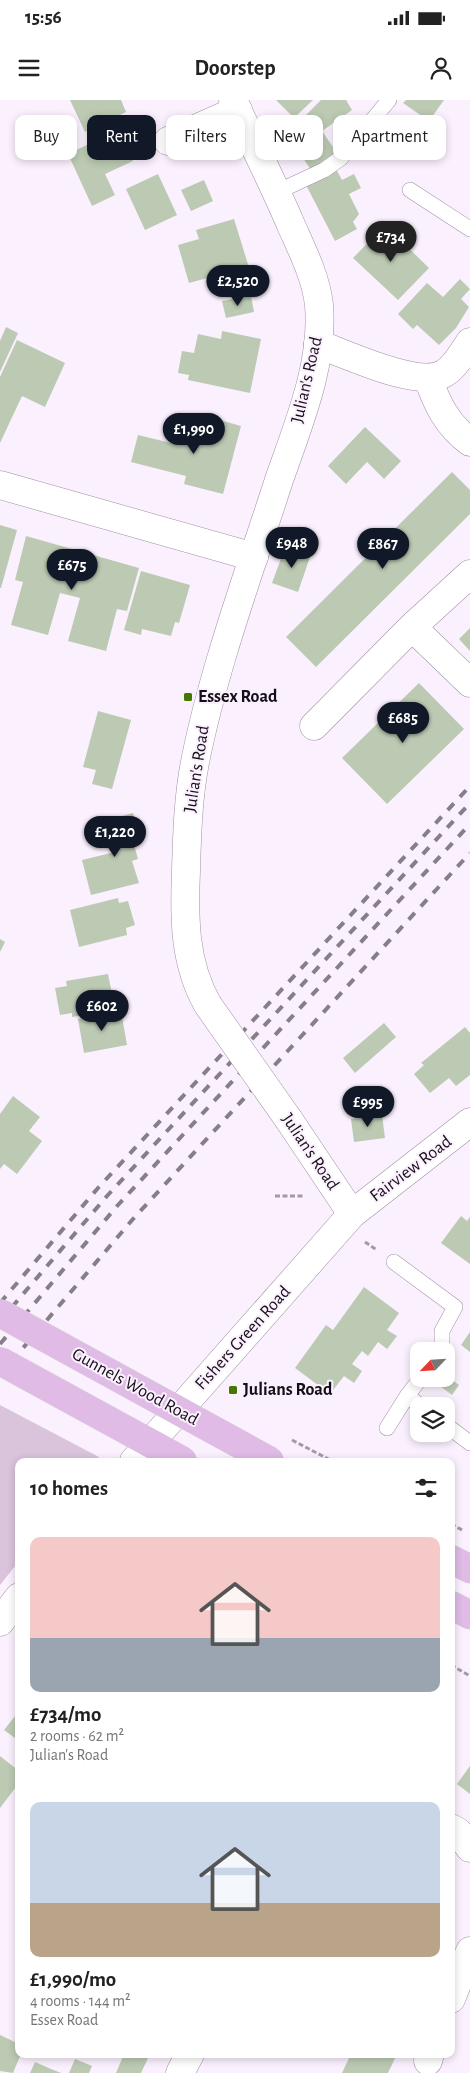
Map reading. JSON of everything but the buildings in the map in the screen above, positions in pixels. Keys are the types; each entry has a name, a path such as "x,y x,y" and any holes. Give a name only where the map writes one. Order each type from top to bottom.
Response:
{"main road":[{"name":"Gunnels Wood Road","path":"0,1313 265,1458"},
{"path":"0,1361 178,1458"},
{"path":"455,1561 470,1569"},
{"path":"455,1607 470,1615"}],"street":[{"name":"Julian's Road","path":"236,105 307,260 319,304 318,344 308,393 254,557 208,707 195,765 187,832 184,900 188,949 193,972 208,1005 352,1214"},
{"path":"217,115 236,105"},
{"path":"318,344 397,372 414,377 428,378 441,375 450,370 470,342"},
{"path":"428,378 436,401 444,416 459,434 470,442"},
{"path":"0,485 254,557"},
{"path":"314,726 412,627 470,574"},
{"path":"412,627 470,683"},
{"name":"Fairview Road","path":"352,1214 470,1122"},
{"name":"Fishers Green Road","path":"137,1458 352,1214"},
{"path":"0,1622 15,1604"},
{"path":"455,1830 470,1848"},
{"path":"455,1989 470,1951"},
{"path":"180,2073 188,2058"}],"lane":[{"path":"276,192 324,170 341,158 389,100"},
{"path":"410,190 470,229"},
{"path":"394,1262 455,1307 442,1331 442,1342"},
{"path":"387,1428 413,1388"},
{"path":"455,1432 470,1443"}],"path":[{"path":"292,1440 326,1458"},
{"path":"455,1667 470,1676"}],"shaded area":[{"path":"0,1405 99,1457 15,1458 15,1566 0,1585"}],"railway":[{"path":"0,1303 98,1188 470,786"},
{"path":"0,1321 107,1196 470,803"},
{"path":"0,1344 118,1205 470,824"},
{"path":"0,1375 133,1219 470,853"}],"place":[{"name":"Essex Road","path":"188,697"},
{"name":"Julians Road","path":"233,1390"}]}
